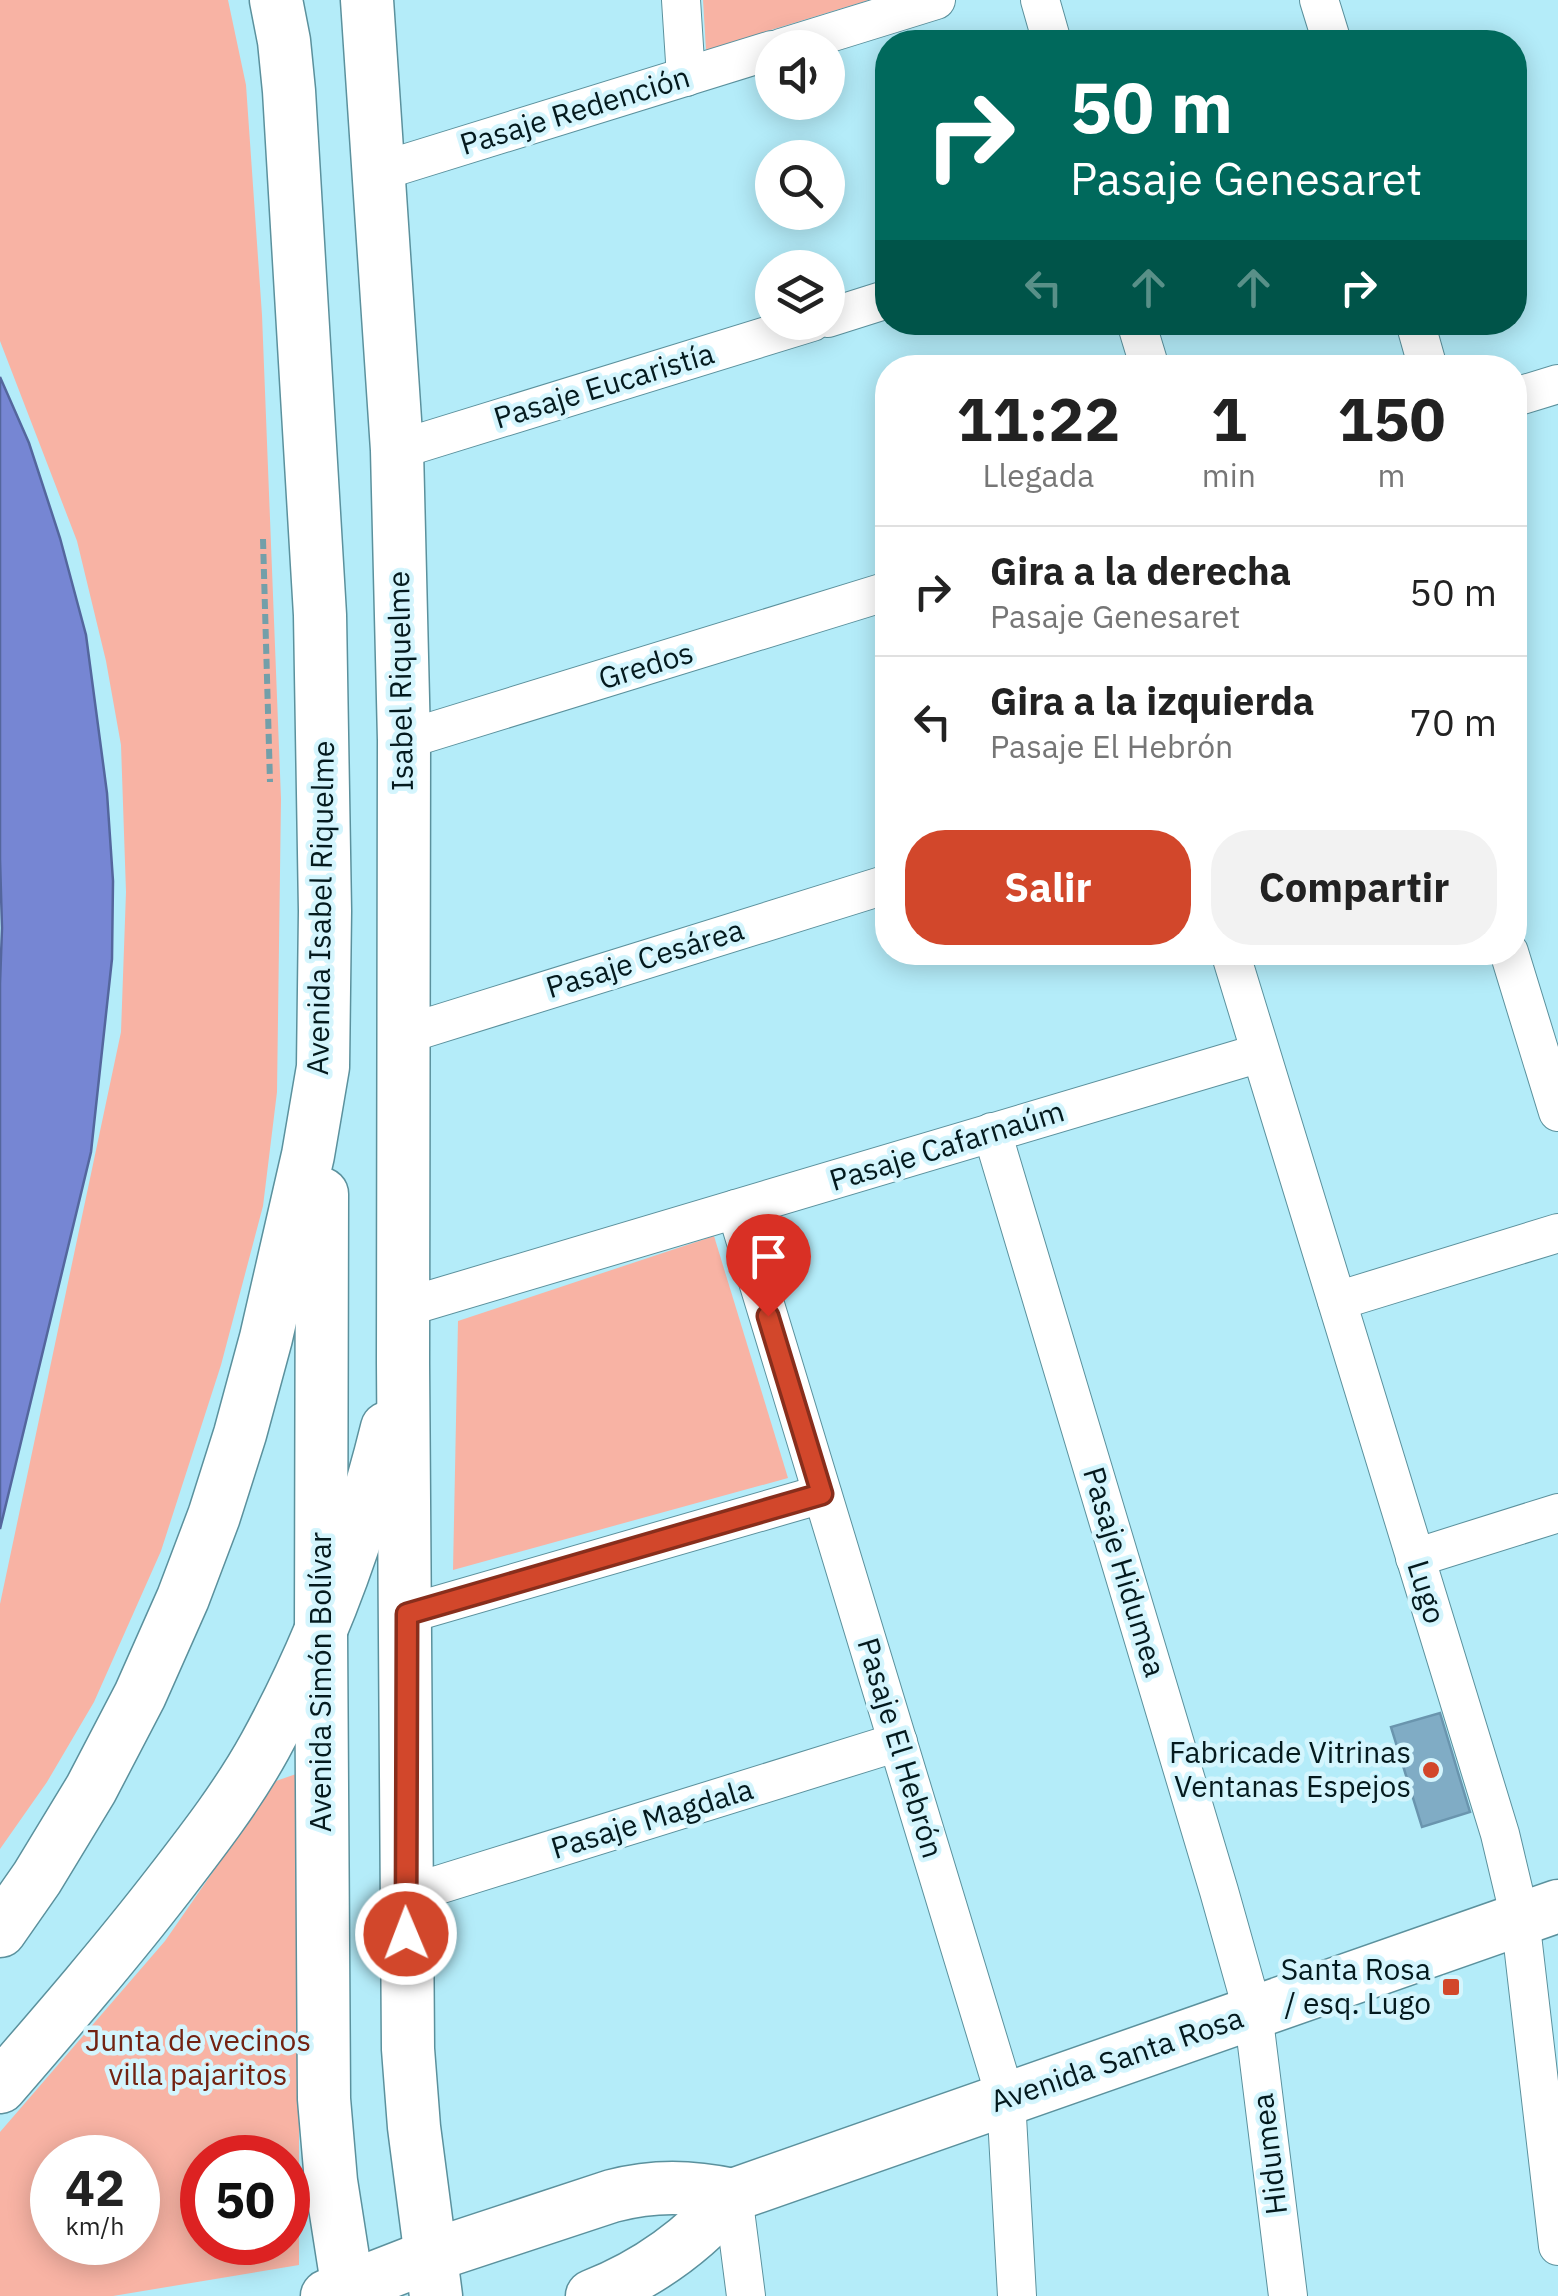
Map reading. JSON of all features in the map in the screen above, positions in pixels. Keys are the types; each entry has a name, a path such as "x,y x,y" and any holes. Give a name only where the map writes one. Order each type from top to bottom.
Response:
{"main road":[{"name":"Avenida Isabel Riquelme","path":"0,1931 91,1790 184,1598 214,1516 261,1357 293,1225 323,1067 325,892 320,615 289,92 276,0"},
{"name":"Isabel Riquelme","path":"366,0 397,450 404,740 403,1364"},
{"name":"Avenida Simón Bolívar","path":"323,1067 324,2099 341,2294"},
{"path":"0,2087 114,1956 212,1829 264,1747 321,1632 344,1573 373,1484 403,1364"},
{"path":"403,1364 408,2049 433,2276"},
{"name":"Avenida Santa Rosa","path":"592,2296 668,2257 692,2239 733,2196 1539,1912"},
{"path":"341,2294 433,2276 522,2224 641,2189 702,2188 733,2196"}],"street":[{"path":"680,0 686,77"},
{"path":"839,30 936,0"},
{"path":"1040,0 1049,30"},
{"path":"1319,0 1328,30"},
{"name":"Pasaje Redención","path":"378,172 755,55"},
{"path":"845,313 875,303"},
{"name":"Pasaje Eucaristía","path":"397,450 755,340"},
{"path":"1527,393 1558,384"},
{"name":"Gredos","path":"404,740 875,595"},
{"name":"Pasaje Cesárea","path":"404,1035 875,888"},
{"name":"Lugo","path":"1234,965 1500,1834 1539,1912 1558,2246"},
{"path":"1513,965 1558,1112"},
{"name":"Pasaje Cafarnaúm","path":"403,1308 1260,1053"},
{"name":"Pasaje Hidumea","path":"992,1132 1253,2012"},
{"name":"Pasaje El Hebrón","path":"736,1209 1006,2099 1017,2296"},
{"path":"1337,1301 1558,1233"},
{"path":"407,1614 822,1494"},
{"path":"1415,1558 1558,1514"},
{"name":"Pasaje Magdala","path":"406,1895 898,1742"},
{"name":"Hidumea","path":"1253,2012 1288,2296"},
{"path":"733,2196 746,2296"}],"path":[{"path":"263,531 270,790"}],"green space":[{"path":"0,0 228,0 246,85 262,315 281,799 277,1092 263,1206 221,1365 161,1551 94,1702 47,1782 0,1849 0,1604 121,1032 126,892 121,745 106,661 77,541 0,341"},
{"path":"703,0 869,0 771,30 755,30 755,35 706,50"},
{"path":"714,1236 788,1478 453,1570 458,1321"},
{"name":"Junta de vecinos villa pajaritos","path":"299,1773 299,2135 180,2135 180,2265 299,2265 113,2296 0,2296 0,2132 165,1941 276,1781"}],"water":[{"path":"0,377 29,443 86,635 107,793 113,881 112,959 91,1152 0,1529 2,928"}],"building":[{"name":"Fabricade Vitrinas Ventanas Espejos","path":"1440,1713 1470,1812 1422,1827 1391,1727"}],"place":[{"name":"Fabricade Vitrinas Ventanas Espejos","path":"1431,1770"},
{"name":"Santa Rosa / esq. Lugo","path":"1451,1987"}],"route":[{"path":"406,1934 407,1614 822,1494 768,1316"}]}
